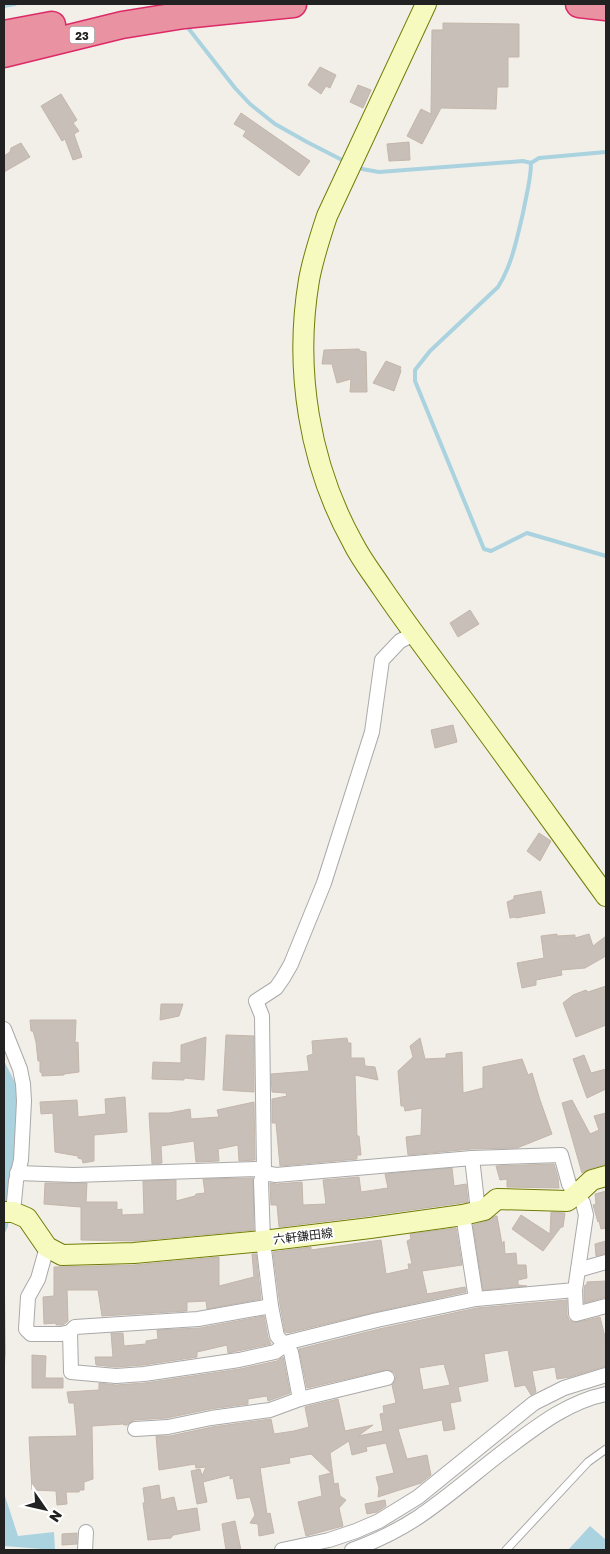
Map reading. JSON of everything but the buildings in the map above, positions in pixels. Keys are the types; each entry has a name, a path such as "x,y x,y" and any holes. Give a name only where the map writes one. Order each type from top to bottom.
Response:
{"highway":[{"name":"23","path":"4,34 167,13 293,4"},
{"path":"579,4 606,7"},
{"name":"23","path":"4,54 167,13"}],"street":[{"path":"426,4 327,216 320,238 306,301 303,357 310,427 328,488 352,542 414,634 529,788 606,896"},
{"path":"300,1399 291,1352 277,1336 271,1306 263,1241 260,1181 264,1173 262,1016 256,1001 276,988 283,978 291,964 324,883 372,732 382,660 400,641 414,634"},
{"path":"4,1029 20,1069 23,1084 21,1160 8,1212 27,1218 47,1247 38,1279 28,1297 26,1329 31,1334 70,1332 75,1327 198,1319 271,1306"},
{"path":"17,1174 74,1175 256,1169 264,1173 276,1175 472,1158 561,1154 569,1184 578,1194 586,1214 575,1290 576,1314 606,1306"},
{"path":"472,1158 471,1213 476,1299"},
{"name":"六軒鎌田線","path":"47,1247 62,1255 134,1253 263,1241 370,1228 484,1210 497,1198 567,1201 578,1194 592,1180 606,1176"},
{"path":"578,1270 606,1262"},
{"path":"70,1332 71,1372 116,1376 144,1374 239,1360 275,1352 289,1342 377,1320 476,1299 575,1290"},
{"path":"282,1550 330,1540 379,1521 418,1497 534,1403 564,1388 606,1375"},
{"path":"135,1429 168,1427 210,1418 270,1410 300,1399 387,1378"},
{"path":"352,1550 388,1535 416,1518 538,1425 565,1409 606,1394"},
{"path":"85,1550 86,1532"}],"lane":[{"path":"506,1550 588,1462 606,1449"}],"water":[{"path":"4,1061 16,1084 16,1111 15,1159 8,1226 4,1235"},
{"path":"4,1242 6,1352 4,1375"},
{"path":"4,1493 18,1536 54,1532 55,1550 4,1546"},
{"path":"590,1526 606,1540 606,1550 568,1550"}],"waterway":[{"path":"4,6 15,4"},
{"path":"185,24 235,88 250,104 275,124 346,162"},
{"path":"357,167 379,172 523,161 531,163 539,158 606,152"},
{"path":"531,163 519,232 503,279 498,287 430,351 415,370 415,381 484,549 491,551 527,533 606,556"}]}
